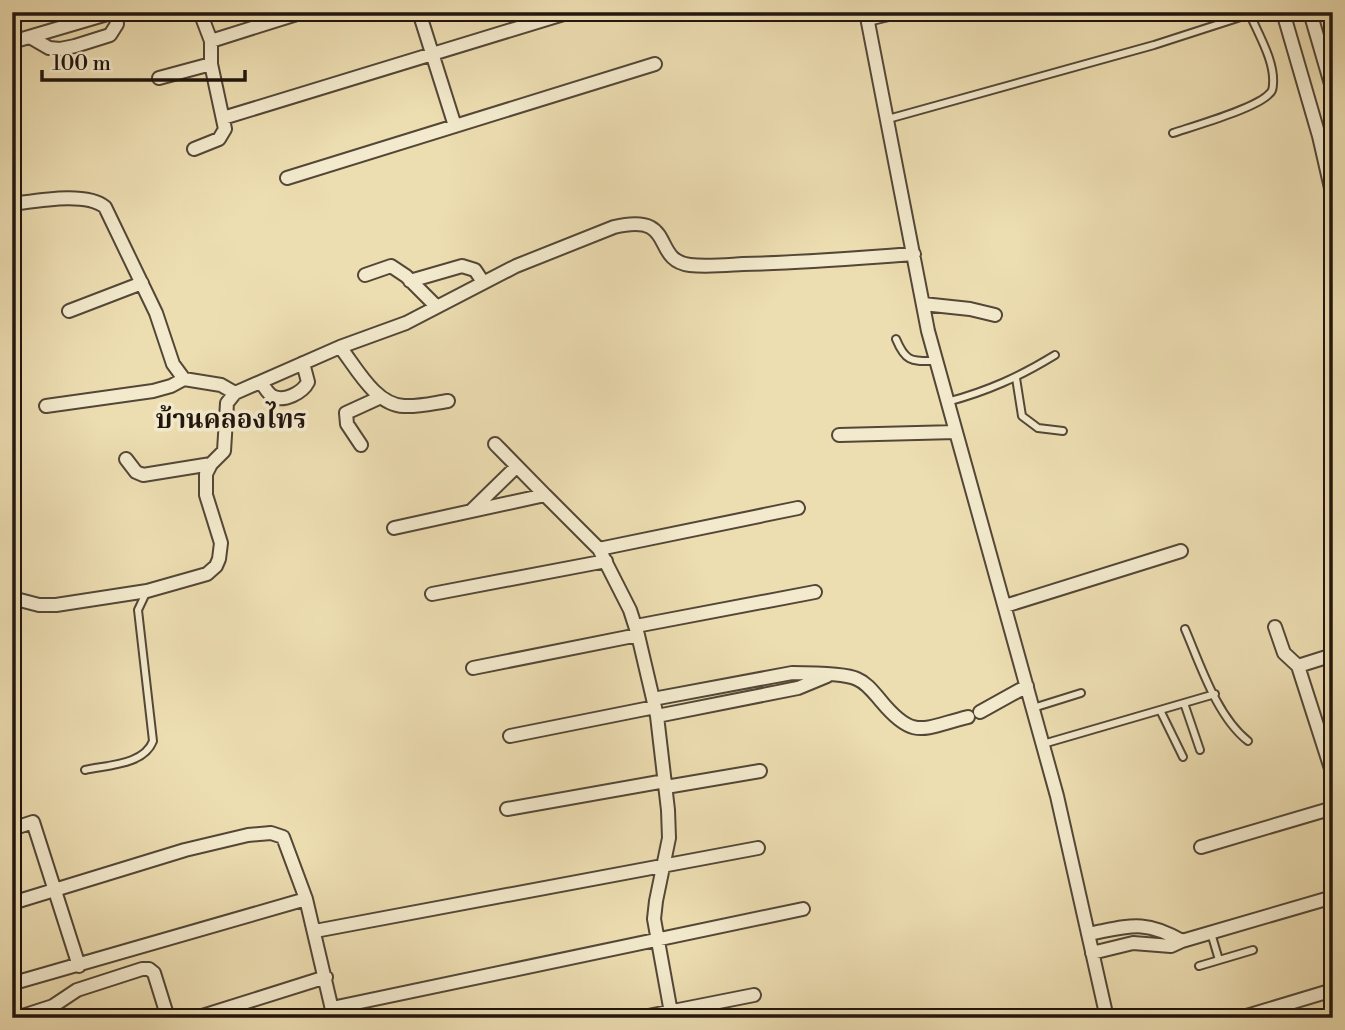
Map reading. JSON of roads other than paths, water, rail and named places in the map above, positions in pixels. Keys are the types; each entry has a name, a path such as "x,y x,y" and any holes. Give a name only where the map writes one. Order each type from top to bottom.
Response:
{"street":[{"path":"12,42 115,12 117,24 110,35 75,46 49,48 30,37"},
{"path":"194,149 223,135 223,118 211,64 211,41 200,12"},
{"path":"211,41 303,12"},
{"path":"419,12 455,126"},
{"path":"223,118 570,12"},
{"path":"1283,12 1333,197"},
{"path":"1310,12 1333,92"},
{"path":"867,17 936,361 1043,744 1107,1018"},
{"path":"159,78 211,64"},
{"path":"287,178 655,64"},
{"path":"12,204 87,198 99,202 105,208 163,330 173,364 184,379"},
{"path":"12,598 39,605 56,605 146,591 207,574 216,566 221,543 205,482 211,464 224,451 227,403 235,393 340,347 405,323 483,282 614,227 644,223 654,228 671,257 693,265 779,264 914,254"},
{"path":"365,275 391,266 436,306"},
{"path":"410,281 462,266 475,270 483,282"},
{"path":"69,311 142,283"},
{"path":"923,304 970,309 995,315"},
{"path":"340,347 381,397 393,405 404,407 448,401"},
{"path":"261,382 271,395 277,398 288,397 305,388 308,382 303,363"},
{"path":"46,406 153,391 184,379 221,385 235,393"},
{"path":"361,445 347,424 346,414 381,397"},
{"path":"839,435 956,432"},
{"path":"495,443 598,549 637,631 655,707 665,784 669,838 654,919 672,1014"},
{"path":"126,459 136,472 143,475 211,464"},
{"path":"470,512 516,467"},
{"path":"394,528 545,495"},
{"path":"598,549 798,508"},
{"path":"1005,606 1181,551"},
{"path":"432,594 606,561"},
{"path":"473,668 815,592"},
{"path":"1275,627 1283,653 1298,666 1327,736 1333,775"},
{"path":"1298,666 1333,655"},
{"path":"510,736 655,707 751,680 792,673 856,678 867,685 901,723 913,729 974,714 1027,686"},
{"path":"655,707 755,697 798,688 828,676"},
{"path":"751,680 755,697"},
{"path":"508,809 760,771"},
{"path":"1201,847 1333,807"},
{"path":"12,829 33,822 79,966"},
{"path":"12,903 185,850 248,835 271,833 283,837 306,899 333,1013 803,909"},
{"path":"315,931 758,848"},
{"path":"1093,953 1133,943 1171,947 1182,941 1333,897"},
{"path":"21,981 306,899"},
{"path":"1088,934 1143,925 1162,929 1182,941"},
{"path":"16,1018 53,1006 77,990 149,969 154,973 168,1018"},
{"path":"196,1018 326,977"},
{"path":"1240,1018 1333,990"},
{"path":"638,1018 672,1014 754,995"}],"lane":[{"path":"867,17 911,12"},
{"path":"888,119 1154,45 1250,13 1271,65 1274,83 1272,91 1268,96 1247,106 1173,133"},
{"path":"896,339 907,359 936,361"},
{"path":"947,402 1016,379 1055,355"},
{"path":"1016,379 1022,416 1038,428 1063,431"},
{"path":"85,770 137,759 150,750 153,741 138,610 146,591"},
{"path":"1185,629 1215,694 1237,733 1248,741"},
{"path":"1033,708 1081,692"},
{"path":"1043,744 1215,694"},
{"path":"1184,703 1200,750"},
{"path":"1160,710 1182,757"},
{"path":"1210,933 1219,960"},
{"path":"1199,966 1253,950"}],"district":[{"name":"บ้านคลองไทร","path":"231,419"}]}
